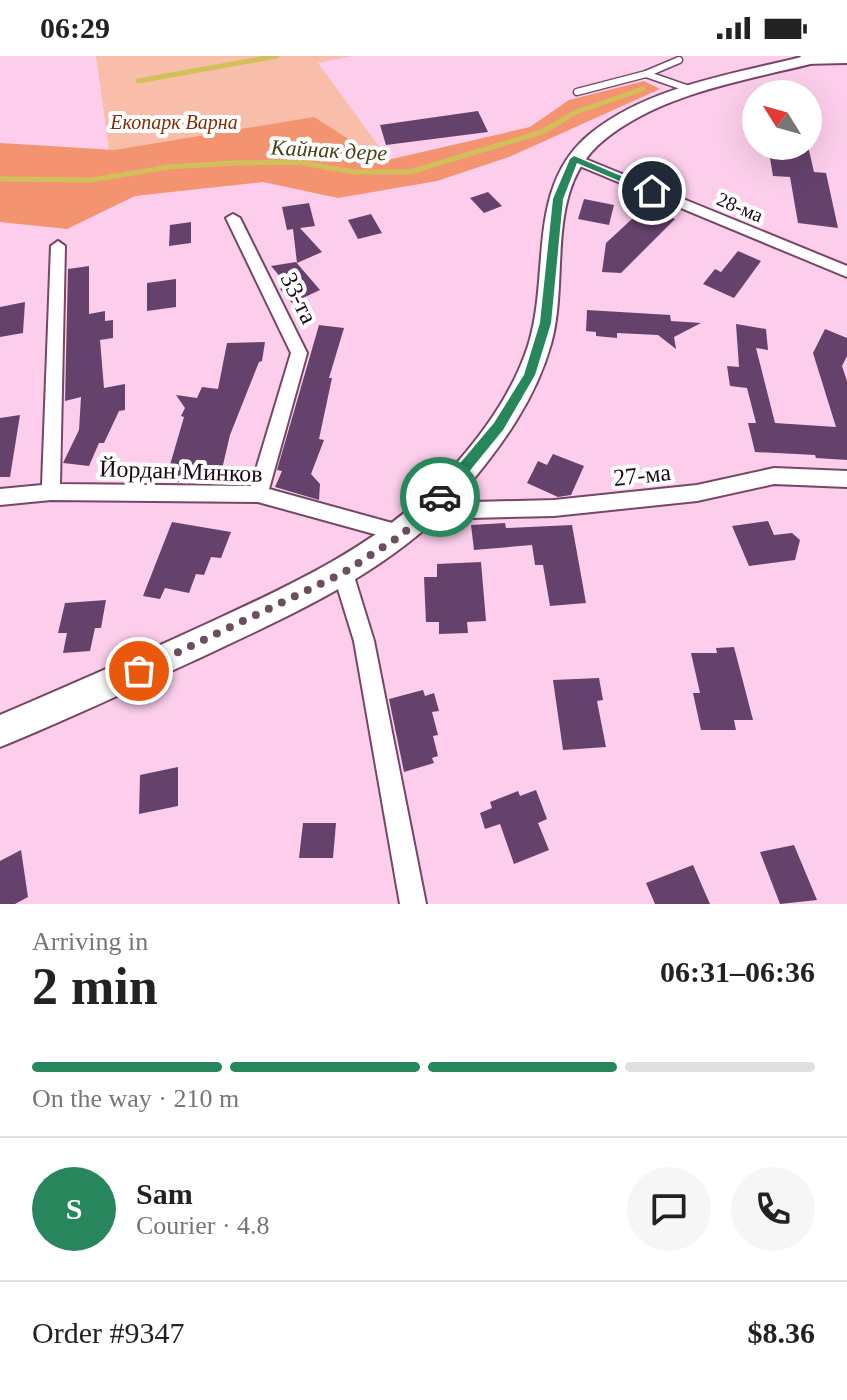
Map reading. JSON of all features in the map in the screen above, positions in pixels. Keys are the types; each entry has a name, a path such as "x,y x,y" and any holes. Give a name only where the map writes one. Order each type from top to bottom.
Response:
{"highway":[{"path":"817,57 847,57"}],"street":[{"path":"0,731 167,659 343,573 403,534 445,493 499,427 529,375 545,323 558,199 574,159 614,126 642,110 696,91 817,57"},
{"name":"28-ма","path":"574,159 847,272"},
{"name":"33-та","path":"233,218 299,353 258,494"},
{"path":"51,492 58,246"},
{"name":"27-ма","path":"445,493 471,510 554,508 697,493 774,476 847,479"},
{"name":"Йордан Минков","path":"0,497 51,492 258,494 403,534"},
{"path":"343,573 364,641 413,904"}],"lane":[{"path":"577,92 646,74 679,60"},
{"path":"646,74 696,91"}],"green space":[{"name":"Екопарк Варна","path":"96,56 353,56 318,63 405,182 266,175 116,199"}],"shaded area":[{"path":"644,81 660,89 509,157 437,181 338,198 263,182 135,196 67,229 0,222 0,143 115,150 314,117 383,161 530,127 569,100"}],"building":[{"path":"478,111 488,132 386,145 380,125"},
{"path":"770,160 811,160 814,172 826,173 838,228 798,223 790,177 773,176"},
{"path":"488,192 502,206 484,213 470,198"},
{"path":"584,199 614,205 609,225 578,219"},
{"path":"309,203 315,226 300,228 322,252 297,263 293,229 287,230 282,207"},
{"path":"646,206 675,219 621,273 602,272 606,243"},
{"path":"371,214 382,233 358,239 348,220"},
{"path":"191,222 191,243 169,246 170,225"},
{"path":"738,251 761,261 734,298 703,284 715,269 721,272"},
{"path":"296,262 320,290 292,303 280,289 288,286 271,266"},
{"path":"89,266 89,314 105,311 105,321 113,320 113,338 100,340 104,388 125,384 125,410 119,411 89,466 63,463 79,430 81,397 65,401 68,269"},
{"path":"176,279 176,307 147,311 147,283"},
{"path":"25,302 23,333 0,337 0,307"},
{"path":"587,310 670,315 671,321 701,323 674,337 676,349 658,335 617,333 617,338 596,336 596,332 586,331"},
{"path":"736,324 766,329 768,350 756,348 775,423 836,427 813,353 825,329 847,338 847,356 842,366 847,381 847,460 755,452 748,423 756,423 747,388 730,386 727,366 739,367"},
{"path":"319,325 344,328 329,378 332,378 319,439 324,440 311,474 320,484 319,500 275,487 282,471 277,470"},
{"path":"265,342 262,361 230,435 219,482 165,482 184,417 181,416 185,408 176,395 197,398 202,387 218,389 227,343"},
{"path":"20,415 10,477 0,477 0,418"},
{"path":"553,454 584,466 571,495 558,497 527,483 538,461 547,465"},
{"path":"768,521 774,535 792,533 800,540 795,560 749,566 732,526"},
{"path":"172,522 231,532 221,558 211,557 204,575 196,574 189,593 165,588 160,599 143,596"},
{"path":"505,523 506,528 572,525 586,603 550,606 543,565 535,565 532,545 474,550 471,525"},
{"path":"481,562 486,621 467,622 468,633 439,634 439,622 426,622 424,577 437,577 437,564"},
{"path":"106,600 101,628 95,628 90,651 63,653 67,633 58,633 65,603"},
{"path":"734,647 753,720 734,720 736,730 701,730 693,693 700,693 691,653 717,653 716,648"},
{"path":"599,678 603,700 597,701 606,747 563,750 553,680"},
{"path":"423,690 425,696 434,693 439,711 432,712 438,735 433,736 438,756 432,758 434,763 404,772 389,699"},
{"path":"178,767 178,806 139,814 140,775"},
{"path":"536,790 547,819 538,823 549,850 514,864 500,824 485,829 480,813 492,808 490,802 518,791 520,796"},
{"path":"303,823 336,823 333,858 299,858"},
{"path":"794,845 817,900 780,904 760,852"},
{"path":"21,850 28,897 15,904 0,904 0,861"},
{"path":"693,865 710,904 655,904 646,883"}],"waterway":[{"name":"Кайнак дере","path":"138,81 277,56"},
{"name":"Кайнак дере","path":"0,179 91,180 169,167 233,163 298,162 354,172 410,172 542,132 576,112 643,89"}],"way so far":[{"path":"139,671 343,573 403,534 440,497"}],"route":[{"path":"440,497 499,427 529,375 545,323 558,199 574,159 652,191"}]}
